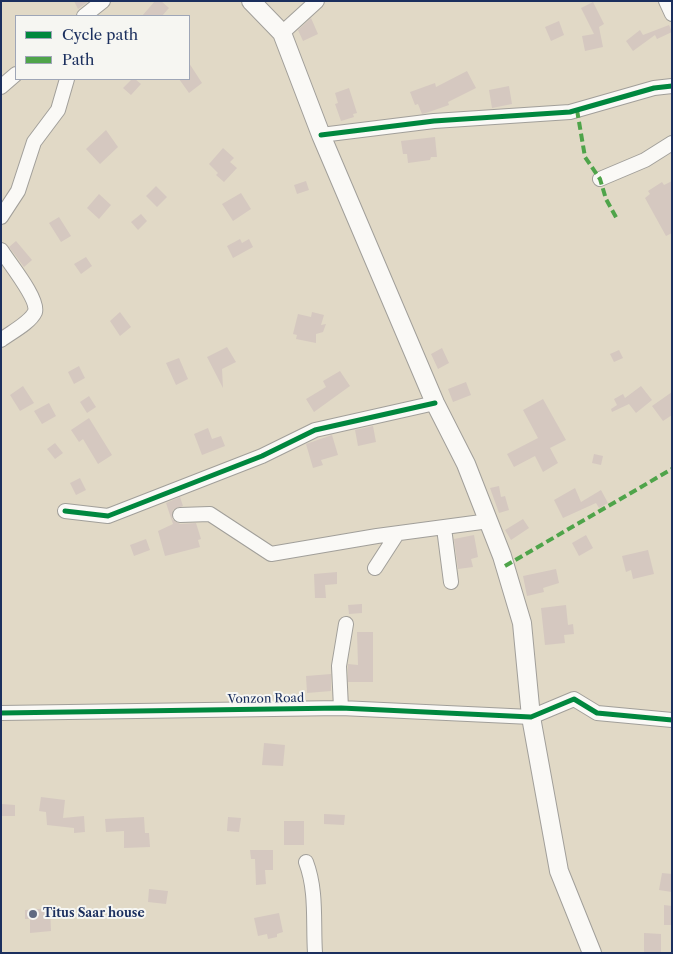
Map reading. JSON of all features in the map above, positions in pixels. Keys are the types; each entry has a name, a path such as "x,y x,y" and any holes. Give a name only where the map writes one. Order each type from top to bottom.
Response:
{"main road":[{"path":"251,1 282,33 321,135 435,403 466,464 489,521 522,623 531,717 558,870 592,953"}],"street":[{"path":"85,15 103,1"},
{"path":"282,33 317,1"},
{"path":"666,1 672,14"},
{"path":"1,87 15,75"},
{"path":"1,217 18,191 34,142 58,110 67,80"},
{"path":"321,135 434,121 570,112 670,88"},
{"path":"600,179 645,160 672,143"},
{"path":"1,250 35,301 35,311 30,317 1,340"},
{"path":"65,511 108,516 262,456 315,430 435,403"},
{"path":"180,515 210,514 271,554 489,521"},
{"path":"444,528 452,582"},
{"path":"375,568 398,534"},
{"path":"341,708 339,666 346,624"},
{"path":"531,717 574,699 597,714 672,720"},
{"name":"Vonzon Road","path":"1,713 341,708 531,717"},
{"path":"306,862 311,875 313,895 314,953"}],"building":[{"path":"74,1 89,1 78,9"},
{"path":"155,1 161,1 169,8 163,15 143,15"},
{"path":"593,2 604,24 599,27 603,47 585,51 582,36 594,34 581,8"},
{"path":"311,18 318,34 303,41 298,30"},
{"path":"559,21 564,35 551,41 545,27"},
{"path":"669,25 672,32 657,39 655,35 633,51 626,41 640,30 643,35"},
{"path":"190,65 202,83 189,93 180,80 190,80"},
{"path":"467,71 476,88 448,102 449,105 422,114 418,104 415,105 410,92 435,83 436,87"},
{"path":"131,80 136,80 141,84 131,95 123,88"},
{"path":"509,86 512,104 492,108 489,90"},
{"path":"349,88 357,113 353,114 354,117 341,121 335,104 338,103 335,93"},
{"path":"106,130 118,147 100,164 86,149"},
{"path":"435,137 437,157 431,157 430,160 408,163 407,154 403,154 401,141"},
{"path":"223,148 234,158 230,162 237,168 224,182 216,175 218,173 209,164"},
{"path":"306,181 309,190 297,194 294,185"},
{"path":"672,181 672,233 666,236 645,198 650,194 648,191 662,182 664,185"},
{"path":"156,186 167,197 157,207 146,196"},
{"path":"241,193 251,209 233,221 222,204"},
{"path":"99,194 111,205 99,219 87,208"},
{"path":"141,214 147,221 138,230 131,222"},
{"path":"59,217 71,236 61,242 49,223"},
{"path":"240,239 242,243 249,239 253,247 233,258 227,246"},
{"path":"16,241 32,260 24,267 9,247"},
{"path":"86,257 92,266 81,274 74,264"},
{"path":"120,312 131,327 120,336 110,321"},
{"path":"312,312 324,315 321,325 326,324 323,332 316,334 316,343 296,339 297,335 293,334 298,314 311,317"},
{"path":"227,347 236,362 222,369 223,388 207,357"},
{"path":"442,348 449,363 438,369 431,354"},
{"path":"619,350 623,358 614,362 610,354"},
{"path":"179,358 188,379 176,385 166,363"},
{"path":"79,366 85,378 74,384 68,372"},
{"path":"340,371 350,386 314,412 306,399 326,387 323,381"},
{"path":"466,382 471,395 453,402 448,389"},
{"path":"23,386 34,403 20,411 10,395"},
{"path":"641,386 652,400 636,413 629,404 612,412 611,409 617,405 614,399 623,394 625,398"},
{"path":"672,392 672,415 663,421 652,406"},
{"path":"89,396 96,407 87,413 80,402"},
{"path":"543,399 566,440 550,448 558,463 543,472 535,456 514,467 507,454 538,438 523,410"},
{"path":"49,403 56,416 42,424 34,411"},
{"path":"89,418 112,455 98,464 83,439 79,442 71,430"},
{"path":"373,426 376,442 358,446 355,430"},
{"path":"208,428 212,439 221,436 225,446 202,455 194,434"},
{"path":"332,435 338,455 321,460 323,465 313,468 306,444"},
{"path":"55,443 63,453 55,459 47,449"},
{"path":"594,454 603,456 601,465 592,463"},
{"path":"80,478 86,490 76,495 70,483"},
{"path":"499,486 501,497 505,496 509,510 499,513 490,488"},
{"path":"575,488 581,502 601,490 608,503 599,508 596,503 563,518 554,500"},
{"path":"180,497 183,506 173,510 172,519 180,524 196,523 201,539 198,540 200,547 165,556 158,531 173,524 166,503"},
{"path":"523,519 529,528 511,540 505,530"},
{"path":"474,535 478,557 471,559 473,567 458,569 454,539"},
{"path":"586,535 593,548 579,556 572,543"},
{"path":"146,539 150,550 134,556 130,545"},
{"path":"648,550 654,574 633,579 631,570 626,572 622,556"},
{"path":"556,569 559,583 543,588 544,592 527,596 523,576"},
{"path":"337,572 337,584 325,585 326,598 315,598 314,574"},
{"path":"362,604 362,613 349,614 348,605"},
{"path":"566,605 568,625 573,624 574,634 564,635 565,643 545,645 541,608"},
{"path":"357,632 373,632 373,682 348,682 348,664 358,665"},
{"path":"331,674 331,691 307,693 306,676"},
{"path":"264,743 285,745 283,766 262,765"},
{"path":"41,797 65,800 63,818 84,816 85,832 74,833 74,828 47,825 46,812 39,811"},
{"path":"1,804 15,805 15,816 1,816"},
{"path":"324,814 345,815 344,825 324,824"},
{"path":"144,817 145,833 149,833 150,847 124,848 124,831 106,832 105,819"},
{"path":"228,817 241,818 239,832 227,831"},
{"path":"284,821 304,821 304,845 284,845"},
{"path":"250,850 273,850 273,870 265,870 266,884 256,885 255,859 251,859"},
{"path":"662,873 672,874 672,892 659,890"},
{"path":"149,889 168,891 166,904 148,902"},
{"path":"664,905 672,906 672,925 664,925"},
{"path":"50,908 51,931 30,933 30,919 25,919 25,910"},
{"path":"279,913 283,932 277,934 277,937 268,939 267,934 258,936 254,918"},
{"path":"644,933 661,934 661,953 644,953"}],"marked path":[{"path":"577,110 585,157 600,179 606,199 617,219"},
{"path":"505,566 672,469"}],"cycle path":[{"path":"321,135 434,121 570,112 654,88 672,86"},
{"path":"65,511 108,516 262,456 315,430 435,403"},
{"path":"1,713 341,708 531,717 574,699 597,713 672,720"}],"place":[{"name":"Titus Saar house","path":"33,914"}]}
